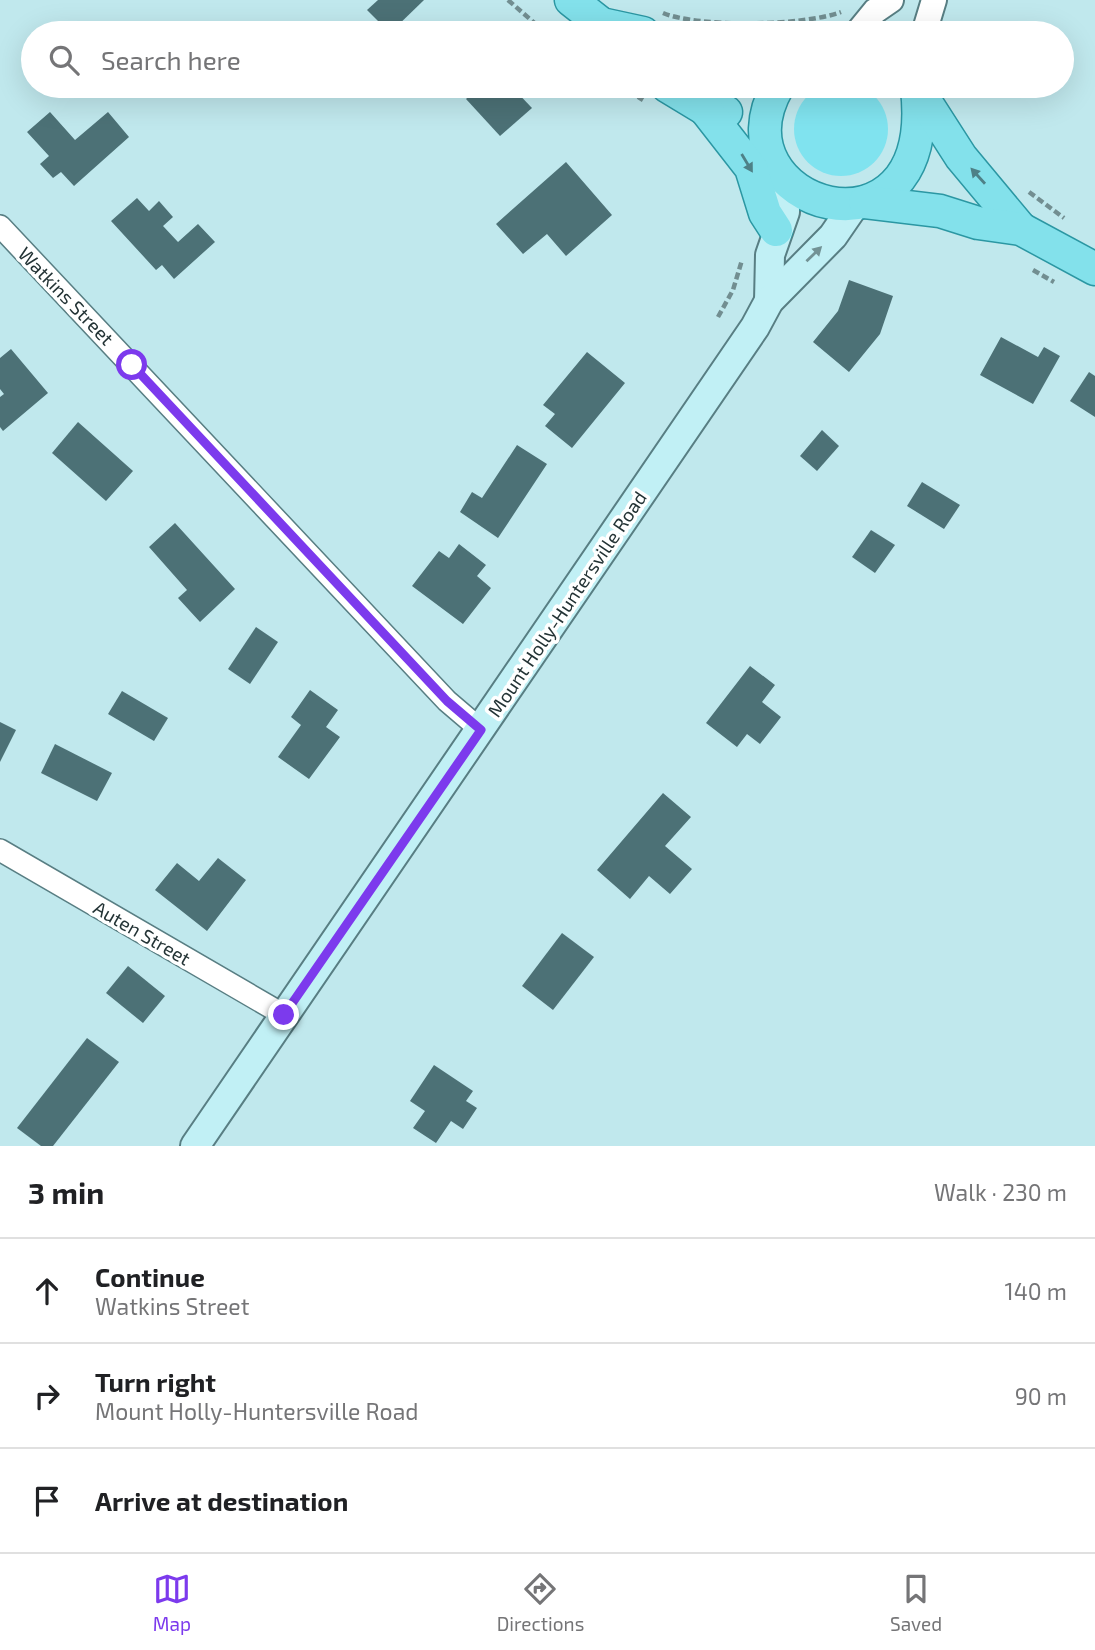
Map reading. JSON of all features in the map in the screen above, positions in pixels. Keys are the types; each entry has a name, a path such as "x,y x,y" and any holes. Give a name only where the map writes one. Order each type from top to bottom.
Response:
{"main road":[{"path":"570,0 598,21"},
{"path":"669,98 705,109 727,112 768,146"},
{"path":"772,98 764,126 768,146 785,180 805,196 822,202 940,211 978,223 1021,229 1095,269"},
{"path":"860,203 883,194 910,166 918,131 916,98"},
{"path":"923,98 961,157 1021,229"},
{"path":"705,109 751,168 765,213 776,230"},
{"path":"769,301 769,255 776,230 785,212 785,180"},
{"name":"Mount Holly-Huntersville Road","path":"195,1146 734,359 769,301 833,236 860,203"}],"street":[{"path":"867,21 875,11 891,0"},
{"path":"928,21 934,0"},
{"name":"Watkins Street","path":"0,226 447,701 481,730"},
{"name":"Auten Street","path":"0,850 284,1015"}],"path":[{"path":"509,0 533,21"},
{"path":"774,21 824,19 849,8"},
{"path":"647,21 673,17 707,21"},
{"path":"1023,187 1070,223"},
{"path":"718,317 733,290 744,253"},
{"path":"1021,263 1054,282"}],"shaded area":[{"path":"806,98 876,98 887,120 887,138 880,155 867,168 850,175 832,175 815,168 802,155 795,138 795,120"}],"building":[{"path":"378,0 424,0 402,21 378,21 367,10"},
{"path":"522,98 532,108 500,136 466,99"},
{"path":"50,112 75,140 108,112 129,137 74,186 61,172 53,178 40,164 49,156 27,132"},
{"path":"566,162 612,215 566,256 547,234 523,254 496,224"},
{"path":"137,198 149,211 159,201 173,217 163,226 178,242 198,224 215,242 174,279 162,265 156,270 111,221"},
{"path":"849,280 893,296 880,334 849,372 813,342 838,311"},
{"path":"1001,337 1038,357 1044,347 1060,356 1033,404 980,375"},
{"path":"11,349 48,393 3,431 0,427 0,397 4,394 0,389 0,358"},
{"path":"587,352 625,383 572,448 545,426 555,414 543,405"},
{"path":"1089,372 1095,376 1095,417 1070,401"},
{"path":"78,422 133,471 106,501 52,453"},
{"path":"822,430 839,446 817,471 800,456"},
{"path":"517,445 547,464 498,538 460,512 472,492 482,498"},
{"path":"922,482 960,505 944,529 907,506"},
{"path":"175,523 235,589 200,622 178,598 187,590 149,547"},
{"path":"871,530 895,545 875,573 852,557"},
{"path":"459,544 486,565 477,576 491,588 463,624 412,586 439,551 449,558"},
{"path":"256,627 278,642 250,684 228,669"},
{"path":"750,666 775,685 762,702 781,717 760,744 747,734 737,747 706,723"},
{"path":"310,690 338,710 326,727 340,737 309,779 278,757 301,725 291,717"},
{"path":"122,691 168,718 154,741 108,714"},
{"path":"0,722 16,730 0,762"},
{"path":"55,744 112,773 97,801 41,773"},
{"path":"663,793 691,817 665,846 692,869 670,894 649,876 630,899 597,870"},
{"path":"218,858 246,880 207,931 155,890 177,863 199,881"},
{"path":"562,933 594,957 553,1010 522,986"},
{"path":"128,966 165,996 143,1023 106,993"},
{"path":"87,1038 119,1062 53,1146 41,1146 17,1128"},
{"path":"434,1065 473,1091 466,1101 477,1108 463,1129 451,1121 436,1143 413,1128 425,1111 410,1101"}],"route":[{"path":"132,365 447,701 481,730 284,1015"}]}
